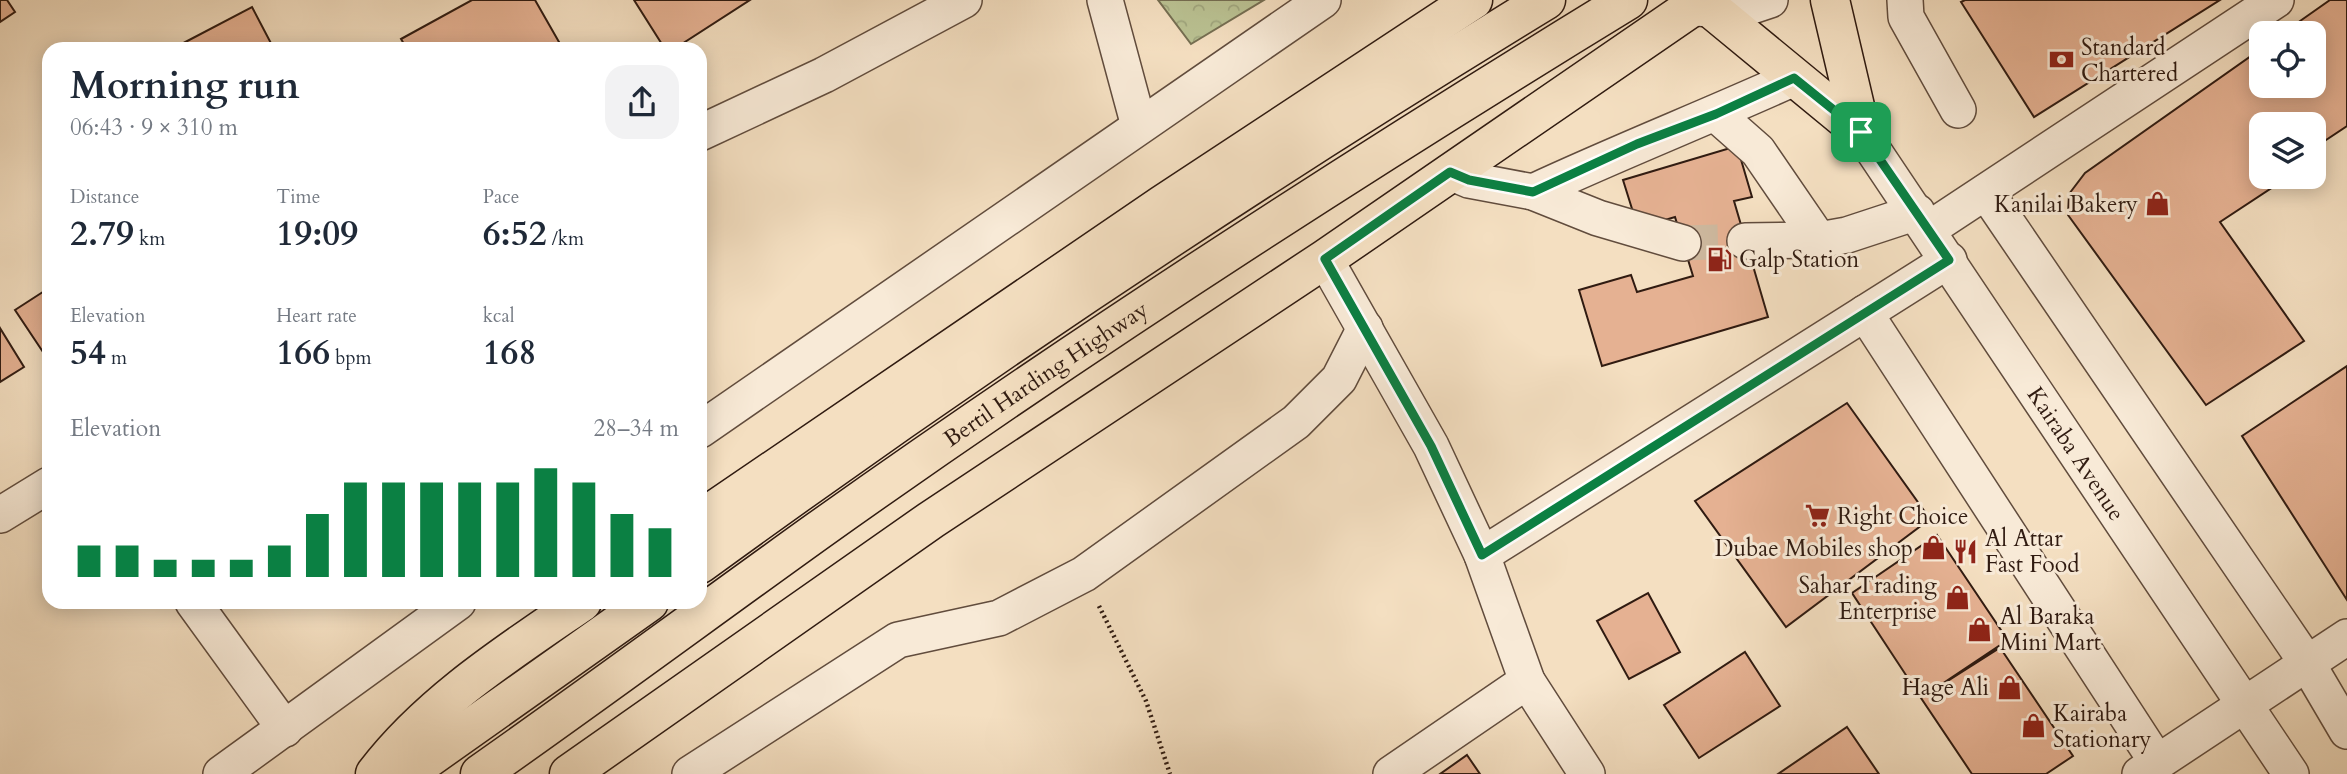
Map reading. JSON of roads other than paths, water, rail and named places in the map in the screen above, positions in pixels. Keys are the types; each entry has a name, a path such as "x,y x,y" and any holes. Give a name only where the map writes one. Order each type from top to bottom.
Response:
{"main road":[{"path":"707,515 1162,205 1473,0"},
{"name":"Bertil Harding Highway","path":"707,559 795,495 1208,213 1546,0"},
{"name":"Bertil Harding Highway","path":"480,774 821,529 1231,249 1486,86 1628,0"},
{"path":"1830,0 1861,132"},
{"path":"569,774 931,520 1325,259 1695,6 1794,78 1861,132"},
{"path":"375,774 394,749 491,665 572,609"},
{"path":"406,774 639,609"}],"street":[{"path":"707,130 824,75 964,0"},
{"path":"1105,0 1139,126"},
{"path":"707,425 1323,0"},
{"path":"1695,6 1737,11 1770,0"},
{"path":"1905,0 1906,17 1958,110"},
{"path":"1745,241 1819,240 1923,220 1986,192 2276,0"},
{"path":"1533,192 1637,144 1716,114 1794,78"},
{"path":"1716,114 1758,151 1819,240"},
{"name":"Kairaba Avenue","path":"1861,132 1923,220 2291,774"},
{"path":"1450,172 1469,180 1533,192 1598,218 1684,243"},
{"path":"1986,192 2307,663 2347,731"},
{"path":"1325,259 1431,446 1482,555 1527,681 1587,774"},
{"path":"1482,555 1949,260"},
{"path":"1865,313 2148,768 2347,637"},
{"path":"690,774 898,640 999,618 1084,574 1296,422 1339,379 1365,328"},
{"path":"0,515 42,489"},
{"path":"198,609 285,729"},
{"path":"220,774 448,609"},
{"path":"1391,774 1527,681"}],"tunnel":[{"path":"1683,243 1745,241"}],"place":[{"name":"Standard Chartered","path":"2061,60"},
{"name":"Kanilai Bakery","path":"2158,204"},
{"name":"Galp Station","path":"1719,259"},
{"name":"Right Choice","path":"1817,516"},
{"name":"Dubae Mobiles shop","path":"1933,548"},
{"name":"Al Attar Fast Food","path":"1965,551"},
{"name":"Sahar Trading Enterprise","path":"1957,598"},
{"name":"Al Baraka Mini Mart","path":"1980,629"},
{"name":"Hage Ali","path":"2009,687"},
{"name":"Kairaba Stationary","path":"2033,726"}]}
